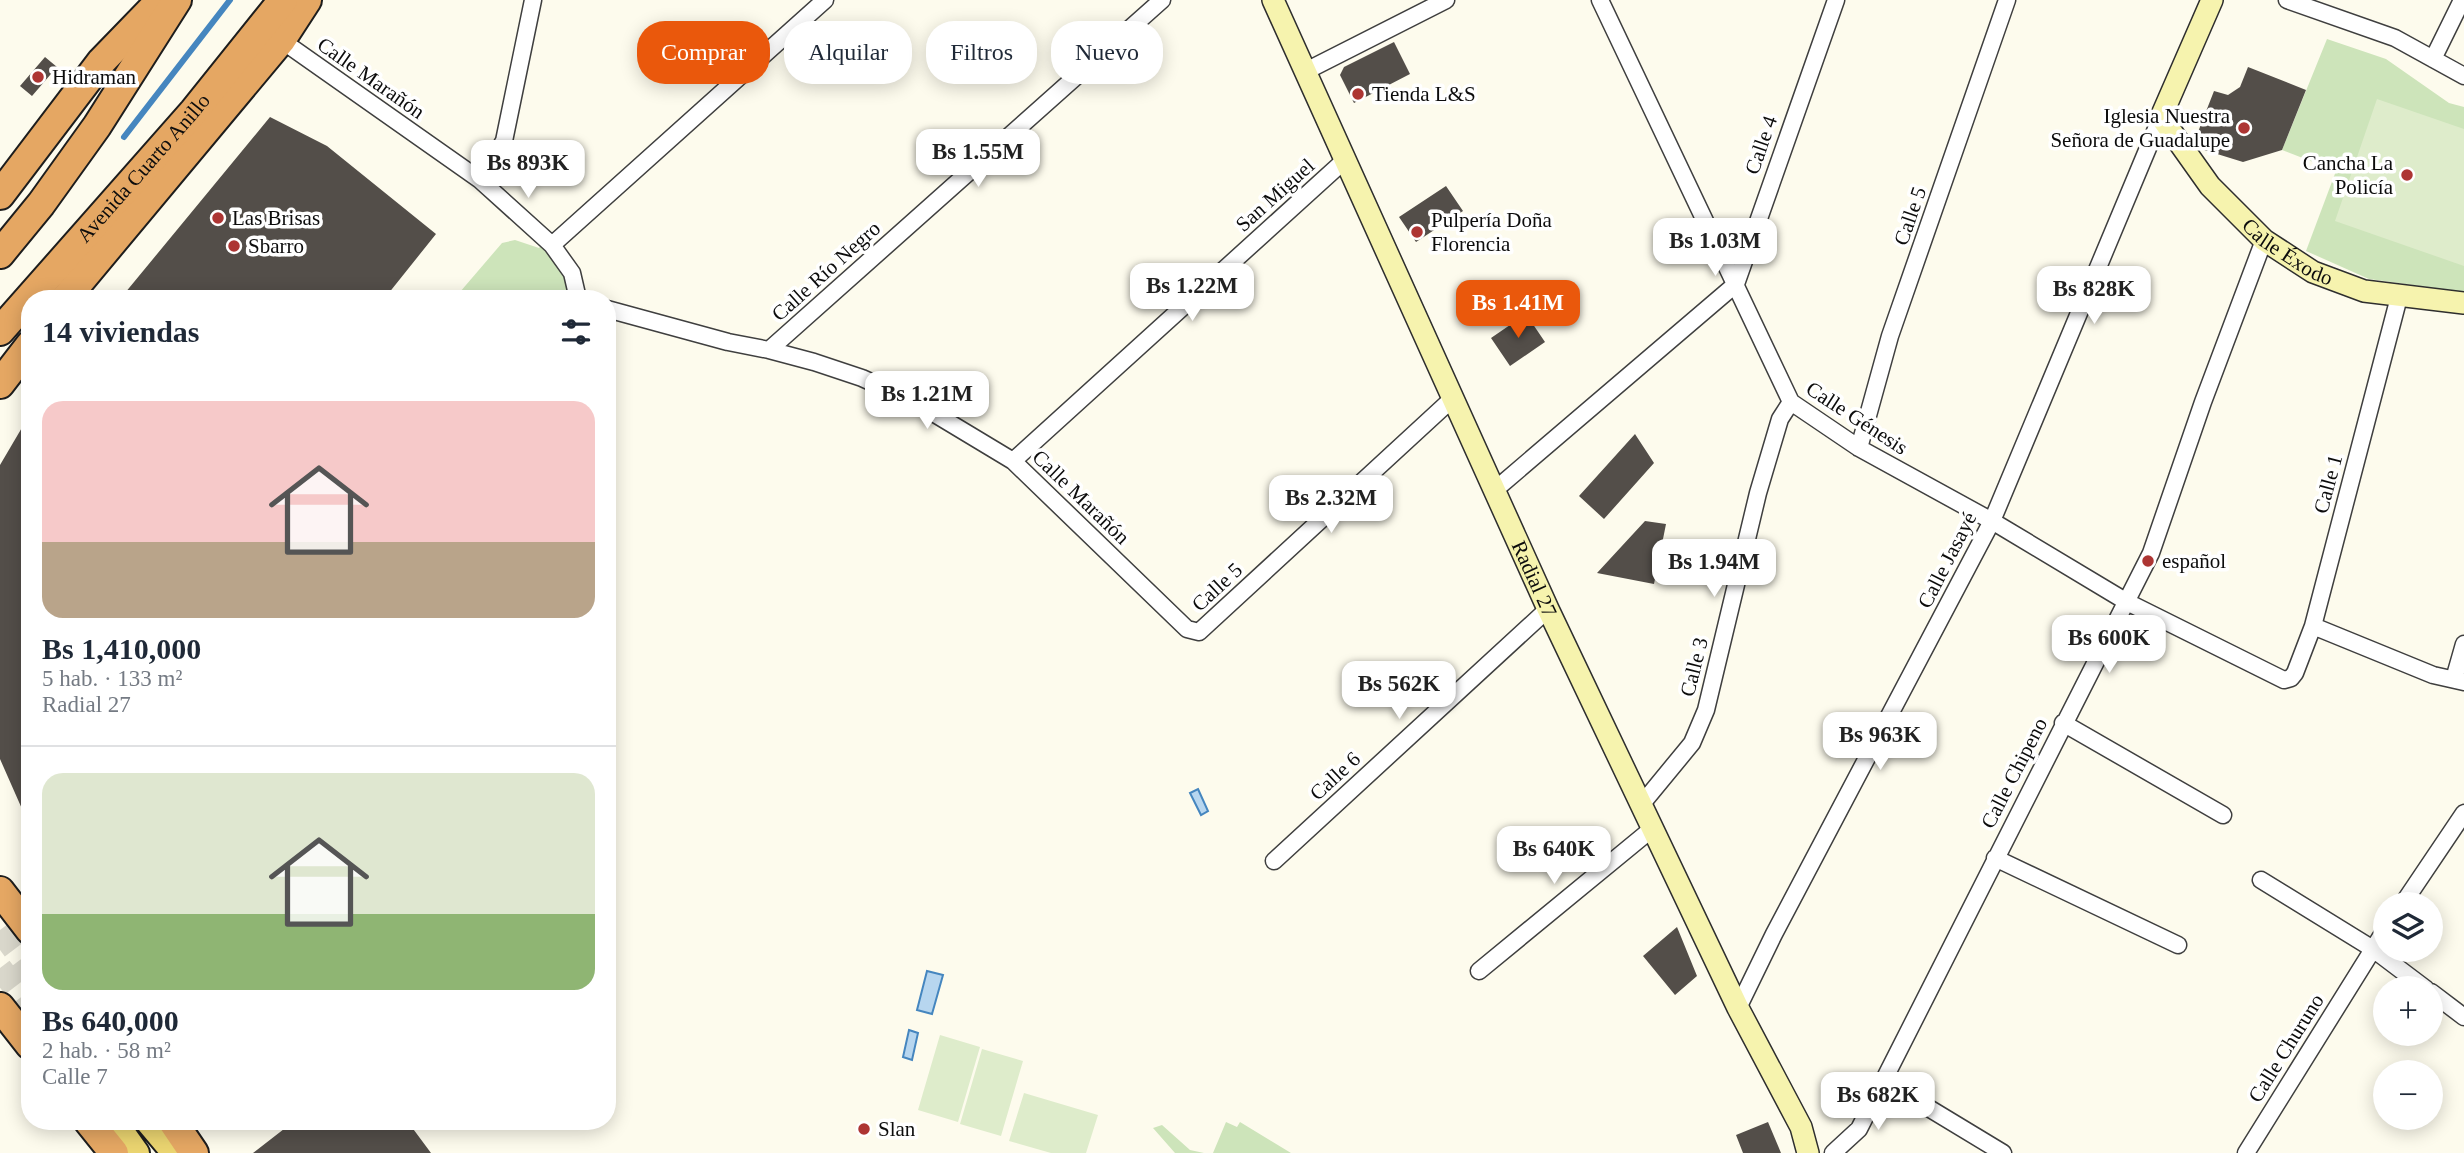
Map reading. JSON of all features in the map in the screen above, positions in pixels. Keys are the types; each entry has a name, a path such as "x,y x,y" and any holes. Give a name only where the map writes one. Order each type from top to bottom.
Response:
{"highway":[{"name":"Avenida Cuarto Anillo","path":"36,290 194,111 283,0"},
{"name":"Avenida Cuarto Anillo","path":"73,290 281,40 307,0"},
{"path":"0,195 101,62 171,2"},
{"path":"0,254 41,204 97,126 171,2"},
{"name":"Avenida Cuarto Anillo","path":"0,331 21,307"},
{"path":"0,384 21,357"},
{"path":"0,891 21,918"},
{"path":"0,1007 21,1034"},
{"path":"95,1130 114,1153"},
{"path":"178,1130 194,1153"}],"main road":[{"path":"121,1130 137,1153"},
{"path":"155,1130 174,1153"}],"street":[{"path":"480,180 504,141 533,0"},
{"path":"552,246 825,0"},
{"name":"Calle Río Negro","path":"769,350 1162,0"},
{"name":"Radial 27","path":"1273,0 1548,609 1738,1008 1801,1127 1808,1153"},
{"path":"1306,71 1446,0"},
{"name":"Calle Génesis","path":"1601,0 1791,402 1858,448 1992,521 2127,602 2284,680 2291,678"},
{"name":"Calle 4","path":"1736,284 1794,112 1836,0"},
{"name":"Calle 5","path":"1858,448 1890,336 2007,0"},
{"path":"2161,117 2212,0"},
{"path":"2287,0 2395,38 2464,76"},
{"path":"2432,60 2462,0"},
{"name":"Calle Marañón","path":"281,40 480,180 552,246 572,273 576,290"},
{"name":"Calle Éxodo","path":"2161,117 2210,186 2264,240 2313,272 2364,291 2464,303"},
{"name":"Calle Jasayé","path":"1738,1008 1774,934 1992,521 2161,117"},
{"name":"San Miguel","path":"1013,461 1346,159"},
{"name":"Calle Chipeno","path":"1833,1153 1859,1129 2151,553 2203,402 2264,240"},
{"path":"1496,489 1736,284"},
{"name":"Calle 1","path":"2291,678 2313,626 2399,297"},
{"name":"Calle Marañón","path":"616,311 727,342 769,350 862,378 915,402 1013,461 1187,629 1194,632"},
{"name":"Calle 5","path":"1194,632 1199,632 1452,399"},
{"name":"Calle 3","path":"1641,805 1692,743 1706,710 1758,493 1780,419 1791,402"},
{"name":"Calle 6","path":"1274,861 1548,609"},
{"path":"2313,626 2433,675 2459,681 2464,644"},
{"path":"2063,723 2224,814"},
{"path":"2411,892 2464,813"},
{"path":"1479,971 1653,828"},
{"path":"1995,858 2178,945"},
{"path":"2261,880 2373,949"},
{"name":"Calle Churuno","path":"2246,1153 2373,949"},
{"path":"2390,962 2409,976"},
{"path":"2443,1001 2464,1017"},
{"path":"1884,1081 2003,1153"}],"green space":[{"path":"2327,39 2386,59 2449,103 2464,107 2464,292 2369,279 2306,251 2336,171 2282,150"},
{"name":"Cancha La Policía","path":"2377,99 2464,129 2464,266 2335,221"},
{"path":"515,240 539,248 542,244 566,277 567,290 462,290 502,243"},
{"path":"940,1035 980,1047 958,1122 918,1110"},
{"path":"982,1049 1023,1061 1001,1136 960,1124"},
{"path":"1024,1093 1098,1115 1086,1153 1051,1153 1009,1141"},
{"path":"1226,1122 1237,1127 1240,1122 1291,1153 1213,1153"},
{"path":"1162,1125 1190,1150 1204,1153 1175,1153 1153,1128"}],"water":[{"path":"1198,789 1208,811 1201,815 1190,793"},
{"path":"927,971 943,975 932,1014 917,1010"},
{"path":"909,1030 918,1033 912,1060 903,1057"}],"building":[{"path":"1394,42 1410,74 1354,103 1340,75 1344,67"},
{"name":"Hidraman","path":"45,57 57,67 32,96 20,86"},
{"path":"2248,67 2306,90 2282,150 2243,162 2201,149 2198,132 2214,91 2228,95 2240,87"},
{"path":"270,117 327,146 436,234 391,290 127,290"},
{"path":"1446,186 1463,211 1416,242 1399,217"},
{"path":"1526,314 1545,342 1510,366 1491,338"},
{"path":"21,429 21,807 0,759 0,465"},
{"path":"1635,434 1654,463 1604,519 1579,496"},
{"path":"1645,521 1666,524 1654,584 1597,573"},
{"path":"1677,927 1697,976 1675,995 1643,956"},
{"path":"1768,1122 1781,1153 1743,1153 1736,1135"},
{"path":"283,1130 414,1130 431,1153 253,1153"}],"waterway":[{"path":"124,137 230,0"}],"tunnel":[{"path":"0,930 21,958"},
{"path":"0,968 21,995"}],"place":[{"name":"Hidraman","path":"38,77"},
{"name":"Tienda L&S","path":"1358,94"},
{"name":"Iglesia Nuestra Señora de Guadalupe","path":"2244,128"},
{"name":"Cancha La Policía","path":"2407,175"},
{"name":"Las Brisas","path":"218,218"},
{"name":"Pulpería Doña Florencia","path":"1417,232"},
{"name":"Sbarro","path":"234,246"},
{"name":"español","path":"2148,561"},
{"name":"Slan","path":"864,1129"}]}
